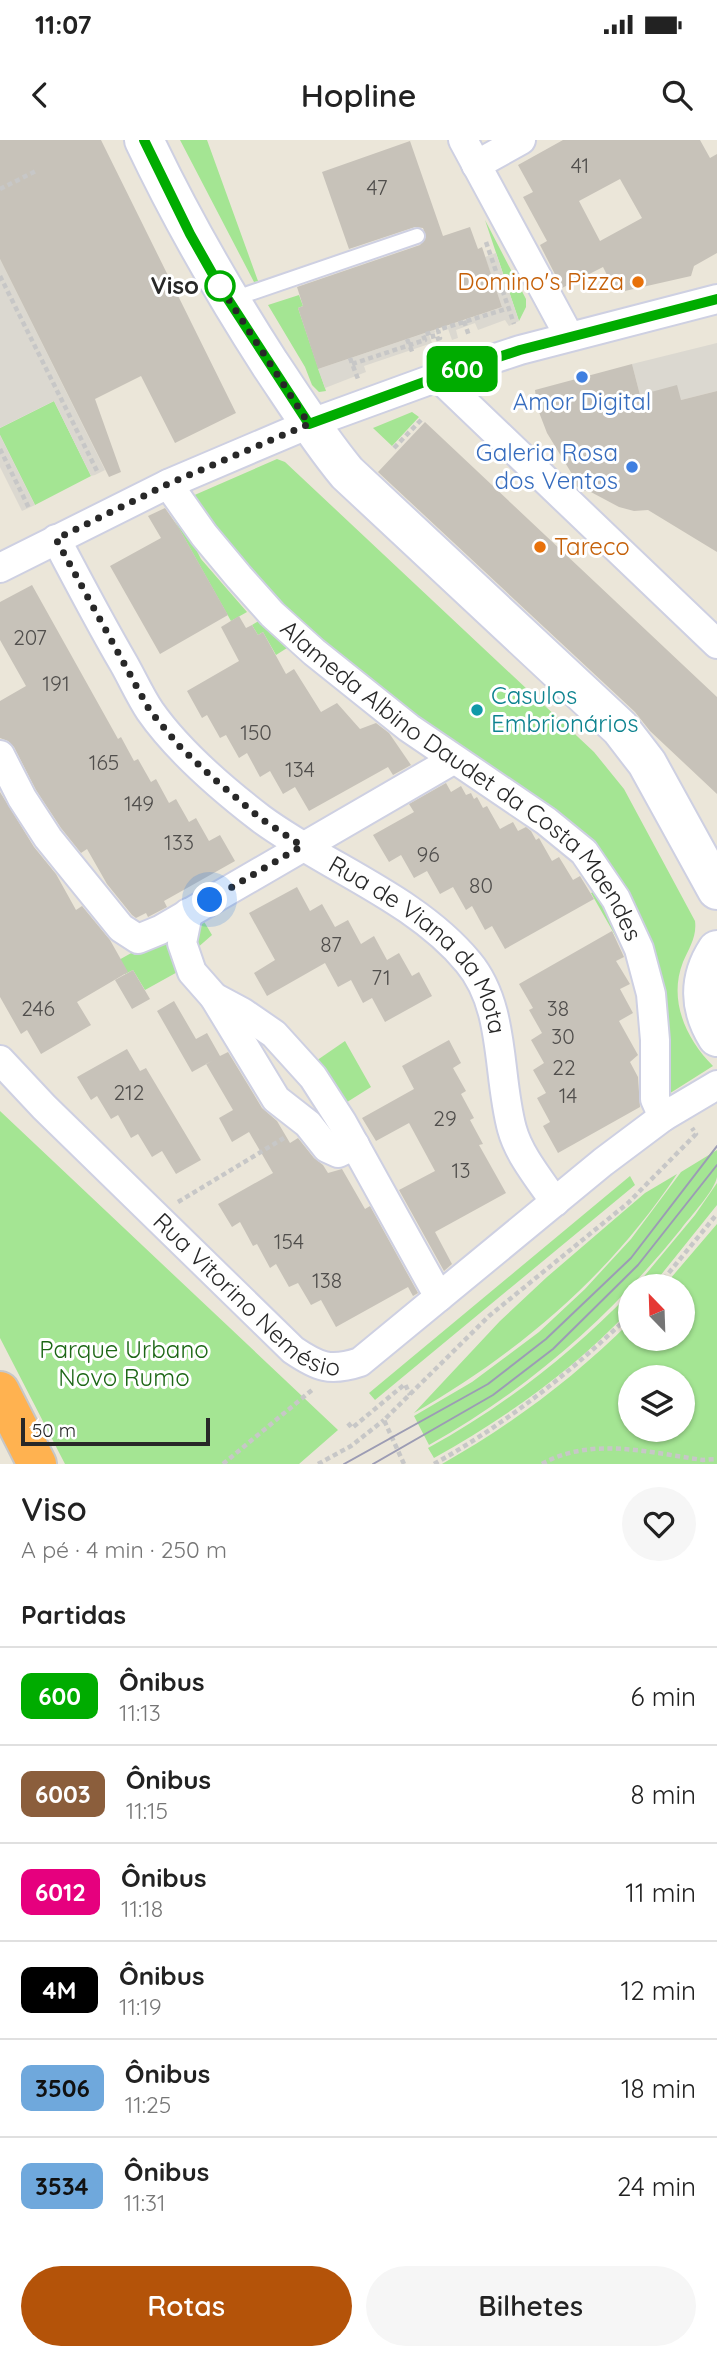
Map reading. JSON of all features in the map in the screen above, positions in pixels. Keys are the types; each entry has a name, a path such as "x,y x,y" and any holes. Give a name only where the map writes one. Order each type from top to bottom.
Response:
{"highway":[{"path":"0,1391 37,1464"},
{"path":"0,1422 22,1464"}],"street":[{"path":"144,140 190,234 229,301 309,424 347,473 620,728 647,763 717,890"},
{"path":"463,140 569,335"},
{"path":"477,165 521,140"},
{"path":"0,568 168,484 309,424 438,377 569,335 716,303"},
{"path":"438,377 717,644"},
{"name":"Alameda Albino Daudet da Costa Maendes","path":"168,484 204,535 272,614 361,692 453,760 565,835 584,852 616,899 639,949 650,994 655,1040 655,1099 663,1117"},
{"name":"Rua de Viana da Mota","path":"56,539 150,711 181,748 260,818 415,915 446,938 470,964 486,989 496,1023 506,1103 513,1133 555,1202"},
{"path":"0,755 22,798 48,838 121,928 138,939 160,930 453,760"},
{"path":"188,913 183,936 185,956 192,972 214,997 276,1099 308,1124 327,1148 338,1153 355,1145"},
{"path":"717,950 707,968 703,986 705,1013 717,1037"},
{"path":"214,997 274,1034 313,1077 355,1145 439,1297"},
{"name":"Rua Vitorino Nemésio","path":"0,1060 44,1107 293,1350 313,1364 330,1368 360,1362 603,1162 663,1117 717,1085"}],"lane":[{"path":"229,301 416,236"}],"path":[{"path":"0,189 38,170"},
{"path":"490,255 514,324"},
{"path":"0,276 98,473"},
{"path":"357,376 351,361 425,340 423,335 432,332 434,340 440,338 438,330 509,308"},
{"path":"464,321 469,336"},
{"path":"407,339 413,354"},
{"path":"394,448 422,419"},
{"path":"0,449 29,508"},
{"path":"156,1215 308,1124"},
{"path":"318,1464 351,1446 384,1420 489,1316 628,1203 696,1134 691,1127"},
{"path":"668,1274 717,1214"},
{"path":"434,1464 528,1405 566,1375 618,1326"},
{"path":"348,1423 352,1428 404,1384 410,1395"},
{"path":"223,1464 312,1390"},
{"path":"384,1420 404,1464"},
{"path":"542,1464 580,1450 605,1448 703,1462 717,1460"}],"green space":[{"path":"180,140 207,140 258,281 254,282"},
{"path":"485,220 526,299 526,307 519,321"},
{"path":"299,295 303,306 298,308 326,391 319,392 312,385 305,367 268,305"},
{"path":"54,401 91,476 35,505 0,435 0,428"},
{"path":"412,412 419,417 392,446 373,428"},
{"path":"277,459 285,462 594,752 624,789 695,921 694,937 679,976 679,1004 682,1018 695,1044 713,1066 664,1097 625,895 279,607 190,497"},
{"path":"173,504 201,559 247,612 231,621 167,507"},
{"path":"262,619 287,648 276,655 263,632 258,635 252,625"},
{"path":"600,888 625,942 620,944 591,893"},
{"path":"202,918 212,935 196,949 192,927"},
{"path":"176,928 181,970 145,990 133,970 125,974 117,961"},
{"path":"345,1041 371,1087 344,1104 313,1063"},
{"name":"Parque Urbano Novo Rumo","path":"0,1111 338,1430 299,1464 65,1464 0,1338"},
{"path":"717,1150 717,1177 712,1189 642,1274 618,1274 618,1299 566,1349 534,1375 501,1400 429,1445 414,1416 472,1382 539,1332 585,1289 631,1239 681,1172"},
{"path":"677,1174 622,1246 560,1309 490,1365 414,1413 500,1321 547,1277 645,1193"},
{"path":"630,1176 635,1185 375,1400 369,1393"},
{"path":"717,1183 717,1205 662,1274 646,1274 695,1215"},
{"path":"717,1224 717,1464 442,1464 493,1433 587,1362 618,1333 618,1351 695,1351 695,1274 674,1274"},
{"path":"618,1305 618,1322 562,1373 513,1409 434,1458 428,1448 483,1415 535,1378"}],"shaded area":[{"path":"496,253 519,321 509,326 505,320 478,330 475,323 456,330 458,338 452,340 447,326 502,307 485,257"},
{"path":"0,259 105,470 95,475 91,476 54,401 0,428"},
{"path":"434,330 436,332 429,335 432,343 364,366 366,372 325,388 318,369"},
{"path":"717,343 717,391 681,400 640,395 632,364"},
{"path":"0,435 35,505 22,511 0,467"}],"building":[{"path":"0,140 101,140 236,413 175,443 141,376 95,399 121,472 109,477 0,259"},
{"path":"563,140 700,140 710,158 717,154 717,253 694,266 691,276 616,293 603,267 562,288 540,245 547,241 523,197 533,192 518,165","holes":["620,179 642,218 600,241 579,201"]},
{"path":"410,141 443,236 470,227 478,249 482,247 502,307 318,369 298,308 303,306 297,287 420,245 426,237 423,228 415,227 349,249 322,172"},
{"path":"632,364 640,395 677,385 681,400 717,391 717,552 648,510 634,511 619,507 589,491 582,491 575,485 572,474 547,433 537,407 535,390"},
{"path":"425,422 717,697 717,794 650,731 635,712 378,472"},
{"path":"165,508 228,615 160,654 110,566 161,538 148,516"},
{"path":"32,585 118,739 121,737 134,761 138,759 151,782 156,779 169,803 176,799 189,822 196,818 209,841 220,835 235,861 164,901 167,907 148,917 146,913 136,918 132,915 107,884 87,849 81,853 61,828 36,790 14,747 0,738 0,701 26,686 0,640 0,602"},
{"path":"239,616 246,628 252,625 258,635 263,632 286,674 294,669 321,712 337,703 360,729 376,723 389,733 411,765 393,775 388,767 309,811 295,787 283,794 270,771 260,777 247,753 239,758 226,735 220,738 207,715 202,718 187,691 239,661 221,627"},
{"path":"446,783 451,792 461,786 466,795 471,793 474,799 477,797 483,808 487,806 500,829 513,822 518,831 526,827 536,840 539,838 552,861 559,857 573,880 580,876 594,899 505,949 492,926 485,930 472,906 466,910 453,887 440,894 427,871 414,878 401,855 389,862 373,835 414,812 409,804"},
{"path":"0,792 34,847 56,874 76,910 82,906 110,940 128,972 77,1002 91,1025 41,1054 27,1030 21,1034 0,997"},
{"path":"297,887 310,911 322,904 335,927 348,920 361,944 374,936 387,960 399,953 412,976 419,972 432,996 385,1022 372,998 363,1003 351,980 338,987 325,963 267,996 254,973 275,960 249,913"},
{"path":"612,931 624,957 616,961 630,984 620,989 633,1013 619,1021 638,1055 630,1062 638,1077 640,1107 558,1153 543,1126 550,1122 537,1098 546,1093 533,1070 544,1063 531,1040 542,1033 529,1010 533,1008 519,984"},
{"path":"133,970 150,999 132,1009 115,980"},
{"path":"174,1001 196,1039 207,1033 220,1056 228,1052 262,1108 277,1121 290,1143 298,1138 328,1173 342,1169 365,1209 370,1206 418,1293 413,1296 408,1287 336,1327 321,1300 311,1305 298,1283 289,1287 276,1264 270,1268 257,1244 253,1246 240,1222 232,1227 218,1204 273,1173 249,1132 232,1142 219,1118 233,1110 206,1064 192,1072 157,1011"},
{"path":"449,1040 461,1063 453,1068 466,1091 461,1094 474,1118 470,1120 483,1144 479,1145 506,1193 435,1232 452,1264 444,1271 399,1190 435,1171 409,1123 376,1141 362,1118 414,1089 402,1066"},
{"path":"127,1049 140,1071 146,1068 201,1160 176,1174 162,1151 152,1157 138,1134 131,1138 118,1115 111,1119 97,1096 91,1100 77,1077"}],"tram line":[{"path":"344,1464 488,1384 546,1339 631,1258 717,1146"},
{"path":"373,1464 493,1395 553,1349 638,1265 717,1165"}],"bus line":[{"name":"600","path":"144,140 190,234 220,287 309,424 520,350 569,335 717,299"}],"place":[{"name":"Domino's Pizza","path":"638,282"},
{"name":"Viso","path":"220,286"},
{"name":"Amor Digital","path":"582,377"},
{"name":"Galeria Rosa dos Ventos","path":"632,467"},
{"name":"Tareco","path":"540,547"},
{"name":"Casulos Embrionários","path":"477,710"}],"route":[{"path":"210,900 302,846 260,818 213,778 181,748 150,711 56,539 168,484 309,424 220,286"}]}
